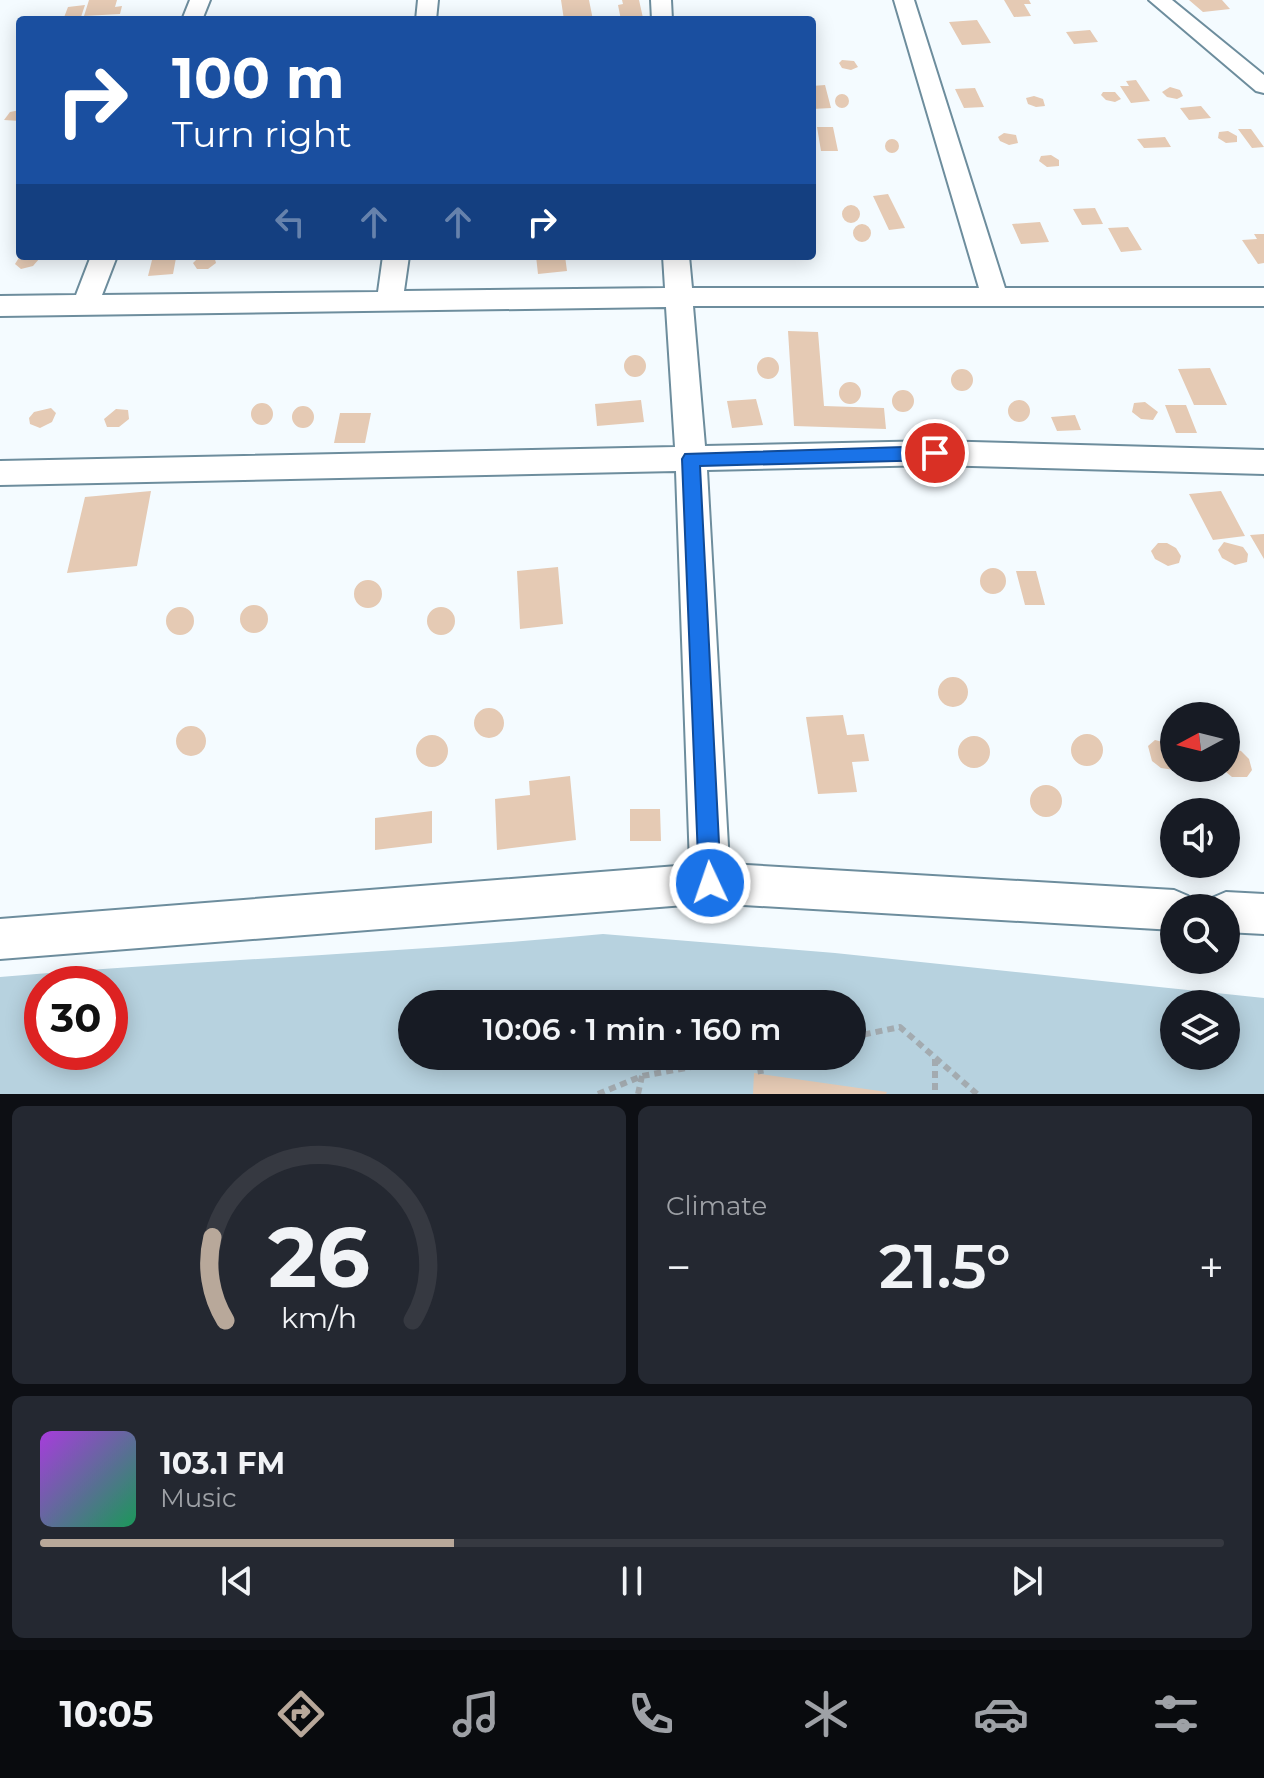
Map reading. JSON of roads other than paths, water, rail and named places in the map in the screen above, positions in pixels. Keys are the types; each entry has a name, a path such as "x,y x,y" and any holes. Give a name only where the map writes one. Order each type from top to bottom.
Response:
{"street":[{"path":"904,0 995,298"},
{"path":"1159,0 1264,86"},
{"path":"1223,53 1250,51"},
{"path":"85,306 102,260"},
{"path":"390,300 395,260"},
{"path":"676,260 691,459 710,883"},
{"path":"0,306 679,297 1264,297"},
{"path":"0,473 935,453 1264,462"},
{"path":"0,939 710,883 1160,909"},
{"path":"1240,913 1264,914"}]}
